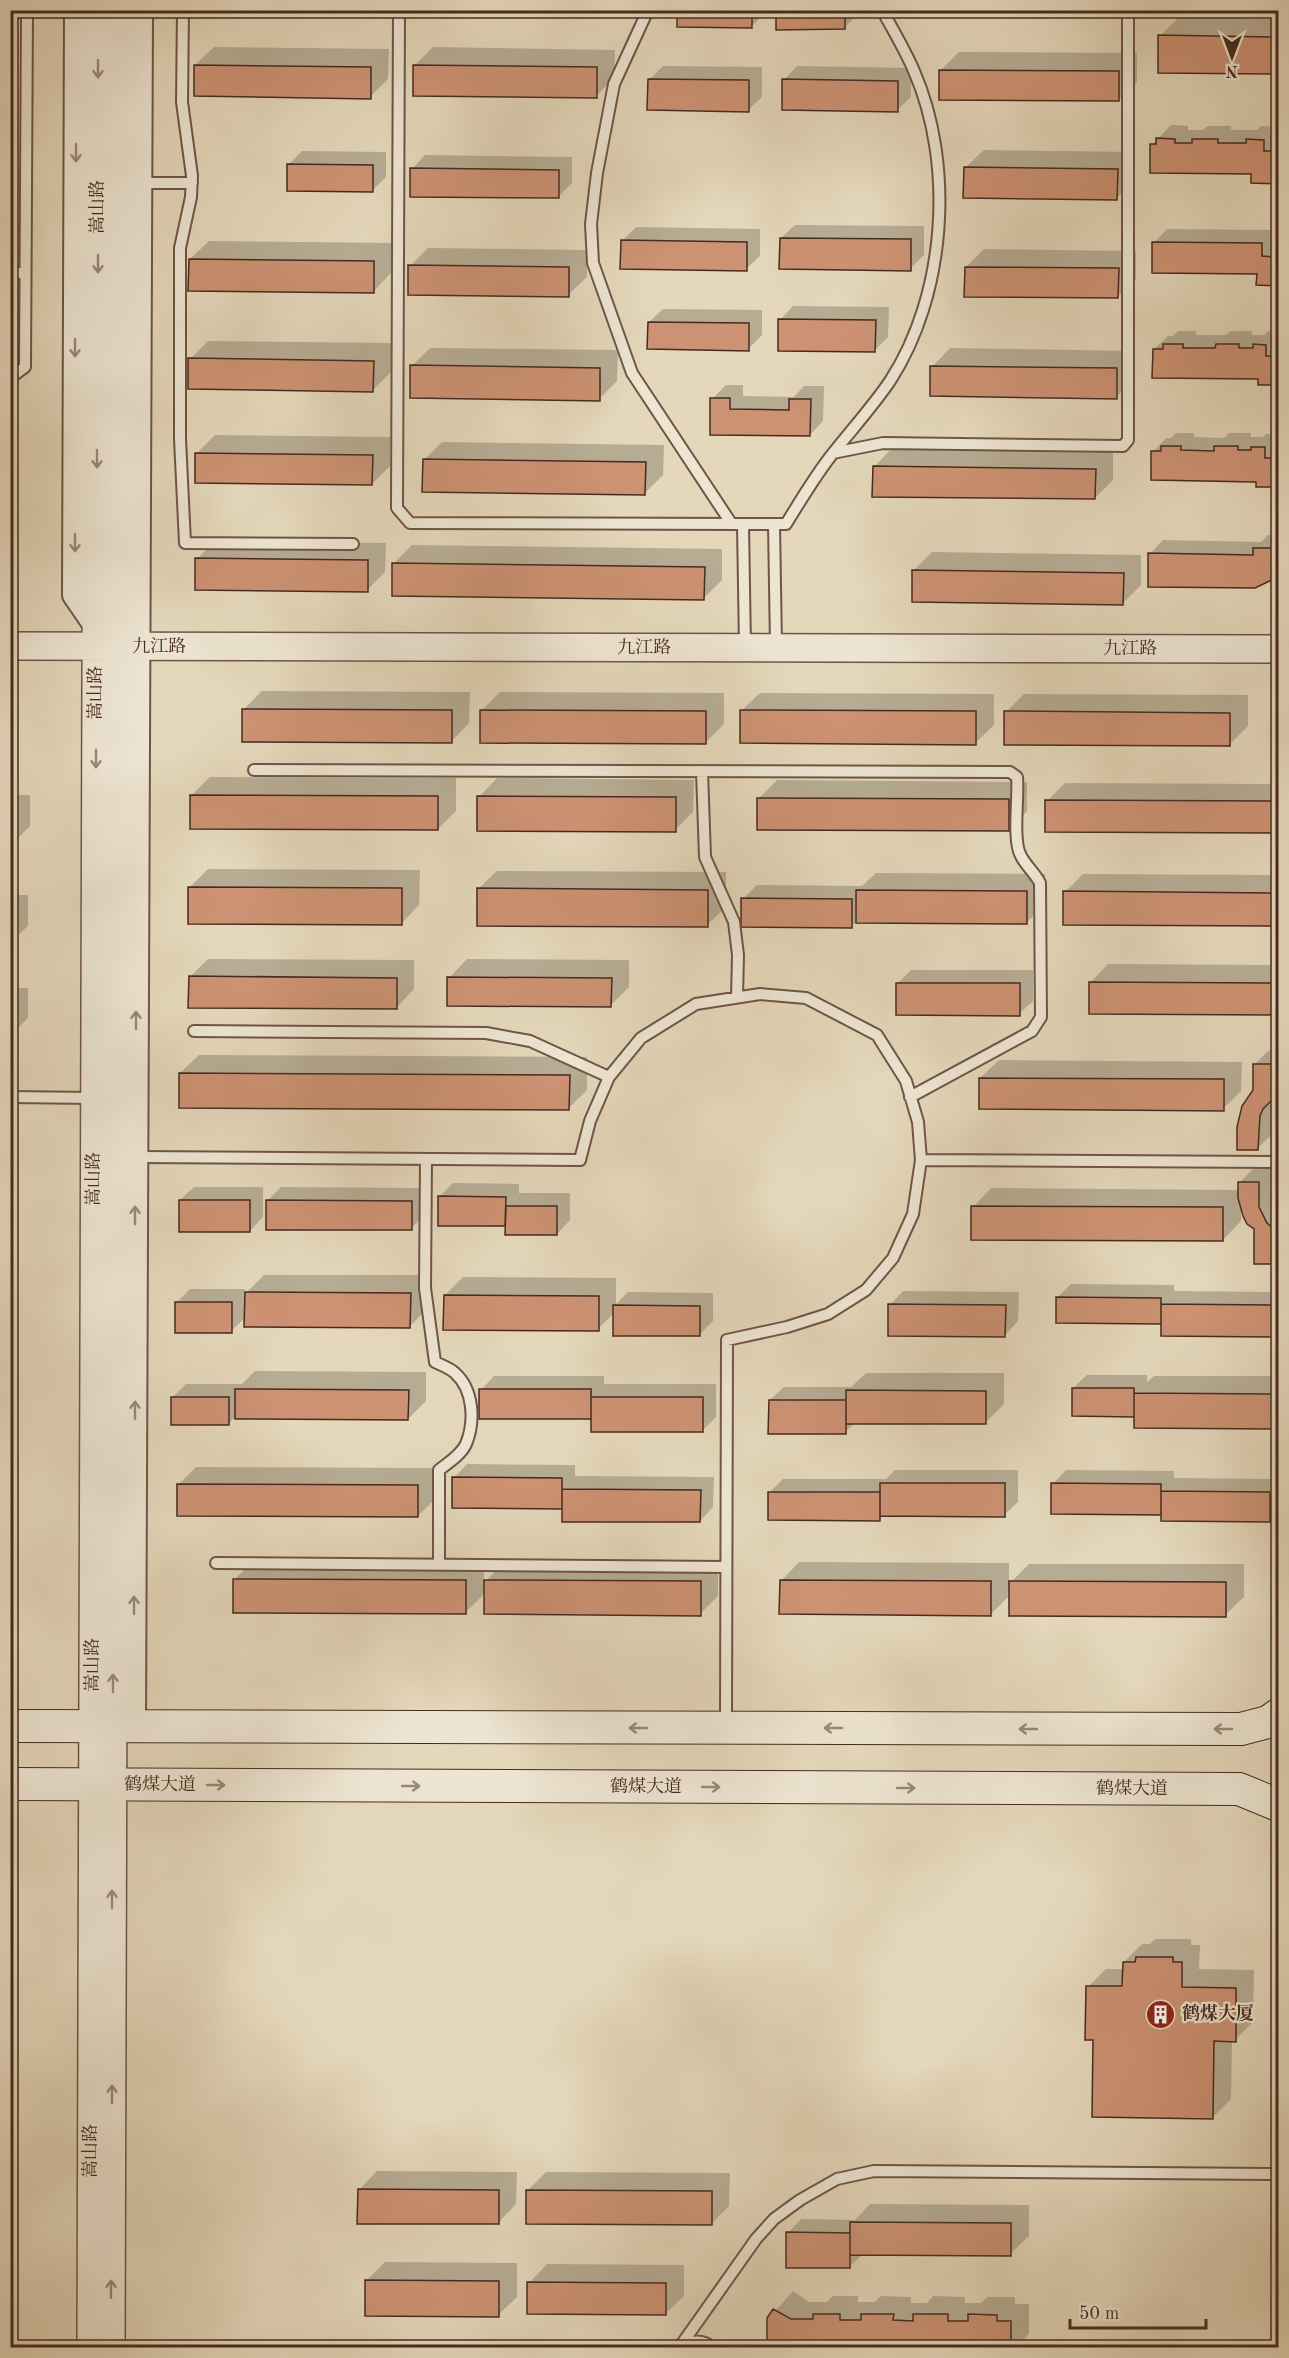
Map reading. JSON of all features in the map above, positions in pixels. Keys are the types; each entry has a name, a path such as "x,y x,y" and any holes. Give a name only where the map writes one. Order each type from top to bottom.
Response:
{"main road":[{"path":"10,1726 1241,1729 1268,1722 1278,1715"},
{"name":"鹤煤大道","path":"10,1784 1239,1789 1278,1805"}],"street":[{"path":"76,10 74,596 114,651"},
{"name":"嵩山路","path":"98,10 114,651 95,1098 113,1726"},
{"name":"嵩山路","path":"90,2348 102,1784 113,1726 114,651 118,10"},
{"path":"113,1726 135,1157 114,651 140,183 141,10"},
{"name":"九江路","path":"10,646 114,651 1278,667"},
{"name":"九江路","path":"10,664 114,651 745,648 1278,649"},
{"name":"嵩山路","path":"102,1784 111,2348"}],"lane":[{"path":"10,378 25,367 27,10"},
{"path":"183,10 182,102 192,183 180,260 180,439 185,543 353,544"},
{"path":"399,10 397,507 402,515 410,523 743,524 786,524 833,453 861,421 891,380 908,347 930,292 937,248 939,178 931,123 914,71 882,10"},
{"path":"648,10 614,84 597,172 591,224 593,263 632,373 731,523"},
{"path":"833,453 883,443 1123,446 1128,440 1128,10"},
{"path":"140,183 192,183"},
{"path":"10,273 26,273"},
{"path":"743,524 745,648"},
{"path":"774,524 776,648"},
{"path":"254,770 1010,772 1017,777 1017,834 1020,855 1040,883 1041,1017 1032,1031 910,1097"},
{"path":"702,771 705,857 734,922 738,955 737,997"},
{"path":"135,1157 580,1160 590,1121 609,1077 641,1038 696,1004 760,994 806,998 877,1035 906,1081 918,1122 921,1160 913,1214 893,1258 866,1290 828,1314 787,1328 727,1340 726,1728"},
{"path":"194,1031 486,1033 530,1041 609,1077"},
{"path":"10,1097 95,1098"},
{"path":"426,1159 425,1288 435,1362 455,1373 466,1387 471,1406 471,1427 465,1446 439,1470 439,1565"},
{"path":"921,1160 1278,1162"},
{"path":"216,1563 726,1567"},
{"path":"680,2348 756,2239 774,2219 800,2200 837,2179 874,2171 1278,2174"},
{"path":"680,2348 693,2341 702,2342 713,2348"}],"building":[{"path":"677,10 752,10 752,28 677,27"},
{"path":"776,10 845,10 845,29 776,30"},
{"path":"1255,10 1278,10 1278,17 1255,17"},
{"path":"1158,35 1278,37 1278,74 1158,73"},
{"path":"194,65 371,67 371,99 194,96"},
{"path":"413,65 597,67 597,98 413,96"},
{"path":"939,70 1119,71 1119,101 939,100"},
{"path":"648,79 749,80 749,112 647,110"},
{"path":"782,79 898,81 898,112 782,110"},
{"path":"1156,138 1175,139 1175,143 1192,143 1192,139 1218,139 1218,143 1246,143 1246,139 1264,140 1264,151 1278,151 1278,184 1251,183 1251,174 1150,173 1150,144 1156,144"},
{"path":"287,164 373,165 373,192 287,191"},
{"path":"964,167 1118,169 1117,200 963,198"},
{"path":"410,168 559,170 559,198 410,197"},
{"path":"780,238 911,239 911,271 779,269"},
{"path":"621,240 747,242 747,271 620,269"},
{"path":"1152,242 1262,243 1262,256 1277,257 1277,286 1256,285 1257,274 1152,273"},
{"path":"189,259 374,261 374,293 188,291"},
{"path":"408,265 569,267 569,297 408,295"},
{"path":"965,267 1119,268 1118,298 964,297"},
{"path":"778,319 876,320 875,352 778,351"},
{"path":"648,322 749,323 749,351 647,349"},
{"path":"1163,344 1183,344 1183,348 1215,348 1216,344 1239,344 1239,348 1253,348 1253,344 1266,345 1266,356 1277,356 1277,385 1258,385 1258,379 1152,378 1153,349 1163,349"},
{"path":"188,358 374,361 373,392 188,389"},
{"path":"410,365 600,368 600,401 410,398"},
{"path":"930,366 1117,368 1117,399 930,396"},
{"path":"710,398 730,398 730,409 789,410 789,399 811,399 810,436 710,435"},
{"path":"1161,446 1181,446 1181,450 1214,451 1214,446 1238,446 1238,450 1265,447 1265,458 1275,458 1275,487 1256,487 1256,482 1151,480 1151,451 1161,451"},
{"path":"195,453 373,455 372,485 195,483"},
{"path":"423,459 646,462 645,495 422,492"},
{"path":"873,466 1096,469 1095,499 872,497"},
{"path":"1253,548 1275,548 1274,579 1255,588 1148,587 1148,553 1253,555"},
{"path":"195,558 368,560 368,592 195,590"},
{"path":"392,563 705,567 704,600 392,596"},
{"path":"912,570 1124,573 1123,605 912,602"},
{"path":"242,709 452,710 452,743 242,742"},
{"path":"480,710 706,711 706,744 480,743"},
{"path":"740,710 976,711 976,745 740,743"},
{"path":"1004,711 1230,713 1230,746 1004,745"},
{"path":"190,795 438,796 438,830 190,829"},
{"path":"477,796 676,797 676,832 477,831"},
{"path":"757,798 1009,799 1009,831 757,830"},
{"path":"1045,800 1278,801 1278,833 1045,832"},
{"path":"10,812 13,812 13,846 10,846"},
{"path":"188,887 402,888 402,925 188,924"},
{"path":"477,888 708,890 708,927 477,926"},
{"path":"856,890 1027,891 1027,924 856,923"},
{"path":"1063,891 1278,893 1278,926 1063,925"},
{"path":"741,898 852,899 852,928 741,927"},
{"path":"189,976 397,978 397,1009 188,1008"},
{"path":"447,977 612,978 611,1007 447,1006"},
{"path":"1089,982 1274,983 1273,1015 1089,1014"},
{"path":"896,983 1020,983 1020,1016 896,1015"},
{"path":"1253,1064 1273,1064 1273,1099 1263,1109 1260,1116 1258,1150 1237,1150 1237,1127 1242,1106 1253,1090"},
{"path":"179,1073 570,1075 569,1110 179,1108"},
{"path":"979,1078 1224,1079 1224,1111 979,1109"},
{"path":"1238,1182 1259,1182 1259,1207 1267,1223 1274,1229 1274,1264 1254,1264 1254,1229 1247,1224 1243,1216 1238,1198"},
{"path":"438,1196 506,1197 505,1226 438,1226"},
{"path":"179,1200 250,1200 250,1232 179,1232"},
{"path":"266,1200 412,1201 412,1230 266,1230"},
{"path":"506,1206 557,1206 557,1235 505,1235"},
{"path":"971,1206 1223,1207 1223,1241 971,1240"},
{"path":"245,1292 411,1293 410,1328 244,1327"},
{"path":"444,1295 599,1296 599,1331 443,1330"},
{"path":"1056,1297 1161,1298 1161,1324 1056,1323"},
{"path":"175,1302 232,1302 232,1333 175,1333"},
{"path":"888,1304 1006,1305 1005,1337 888,1336"},
{"path":"1161,1304 1276,1305 1276,1337 1161,1336"},
{"path":"613,1305 700,1306 700,1336 613,1336"},
{"path":"1072,1388 1134,1388 1134,1417 1072,1416"},
{"path":"235,1389 409,1390 408,1420 235,1419"},
{"path":"479,1389 591,1389 591,1419 479,1419"},
{"path":"846,1390 986,1391 986,1424 846,1424"},
{"path":"1134,1393 1278,1394 1278,1429 1134,1428"},
{"path":"171,1397 229,1397 229,1425 171,1425"},
{"path":"591,1397 703,1397 703,1432 591,1432"},
{"path":"769,1400 846,1400 846,1434 768,1434"},
{"path":"452,1477 562,1478 562,1509 452,1508"},
{"path":"880,1483 1005,1483 1005,1517 880,1516"},
{"path":"1051,1483 1161,1484 1161,1515 1051,1514"},
{"path":"177,1484 418,1485 418,1517 177,1516"},
{"path":"562,1489 701,1490 700,1522 562,1522"},
{"path":"1161,1491 1270,1492 1270,1522 1161,1521"},
{"path":"768,1492 880,1492 880,1521 768,1520"},
{"path":"233,1579 466,1580 466,1614 233,1613"},
{"path":"484,1580 701,1581 701,1616 484,1614"},
{"path":"780,1580 991,1581 991,1616 779,1614"},
{"path":"1009,1581 1226,1582 1226,1617 1009,1616"},
{"name":"鹤煤大厦","path":"1136,1957 1173,1957 1173,1962 1182,1962 1182,1987 1236,1988 1236,2042 1214,2041 1213,2119 1092,2117 1093,2040 1085,2040 1086,1986 1122,1986 1123,1962 1135,1962"},
{"path":"358,2189 499,2190 499,2224 357,2224"},
{"path":"526,2190 712,2191 712,2225 526,2224"},
{"path":"850,2222 1011,2223 1011,2256 850,2255"},
{"path":"786,2232 850,2233 850,2268 786,2268"},
{"path":"365,2280 499,2281 499,2317 365,2316"},
{"path":"527,2282 666,2283 666,2315 527,2314"},
{"path":"773,2309 791,2319 813,2319 813,2314 840,2314 840,2320 861,2320 861,2314 894,2314 893,2320 913,2321 913,2314 948,2314 948,2321 968,2321 968,2314 997,2315 997,2321 1011,2321 1011,2348 767,2348 767,2318"}],"place":[{"name":"鹤煤大厦","path":"1161,2014"}]}
